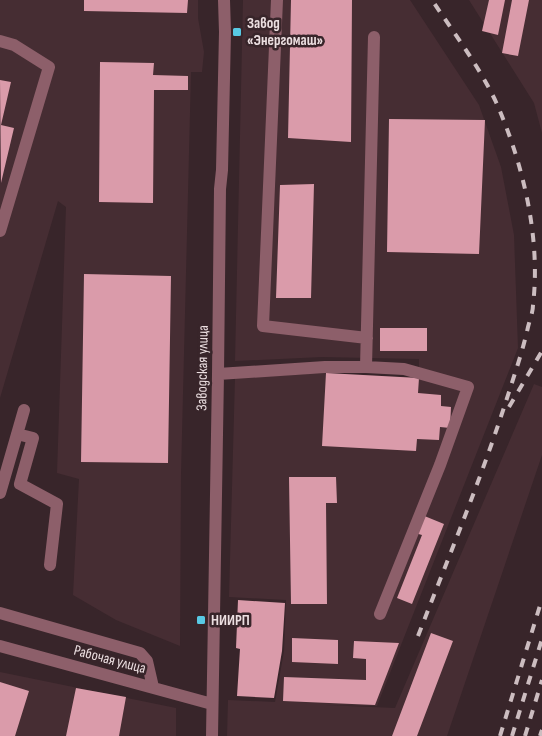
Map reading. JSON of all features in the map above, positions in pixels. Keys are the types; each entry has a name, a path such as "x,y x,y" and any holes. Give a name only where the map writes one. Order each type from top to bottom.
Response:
{"street":[{"name":"Заводская улица","path":"212,736 220,189 225,32 224,0"},
{"path":"277,0 263,326 367,338"},
{"path":"366,367 374,37"},
{"path":"0,41 14,45 49,67 0,231"},
{"path":"218,374 325,367 366,367 404,369 468,387 440,465 380,614"},
{"path":"0,493 5,458 17,434 24,410"},
{"path":"17,434 33,438 20,484 58,504 50,565"},
{"path":"0,613 140,653 147,662 153,687"},
{"name":"Рабочая улица","path":"0,646 212,704"}],"shaded area":[{"path":"0,0 198,0 198,18 204,52 202,72 191,72 181,474 180,646 116,620 73,595 79,479 57,473 66,207 58,201 0,398"},
{"path":"243,0 410,0 479,105 501,167 514,235 518,348 377,706 324,705 395,708 534,384 542,387 542,455 447,736 227,736 228,700 275,702 284,651 286,600 229,597 235,378 326,373 419,378 419,359 322,357 235,361"},
{"path":"469,0 542,0 542,133 534,103"},
{"path":"0,672 176,708 176,736 0,736"}],"building":[{"path":"84,0 188,0 187,13 84,11"},
{"path":"291,0 352,0 351,142 288,138"},
{"path":"489,0 505,0 498,35 482,31"},
{"path":"512,0 529,0 518,56 502,53"},
{"path":"100,62 154,63 153,75 188,76 188,90 154,90 153,203 99,202"},
{"path":"0,80 11,82 1,125 14,128 1,183"},
{"path":"389,119 485,120 479,254 387,252"},
{"path":"314,184 311,298 276,298 280,185"},
{"path":"84,274 171,276 168,463 81,462"},
{"path":"380,328 427,328 427,351 380,351"},
{"path":"326,373 419,378 418,393 441,395 441,406 451,407 450,428 440,427 439,440 417,439 416,451 322,446"},
{"path":"289,477 336,477 337,503 326,503 327,604 291,604"},
{"path":"422,515 444,524 412,604 397,598 422,535 415,533"},
{"path":"238,600 285,603 282,651 274,698 237,696 240,649 236,648"},
{"path":"431,633 453,641 417,736 392,736"},
{"path":"292,638 338,640 338,664 292,662"},
{"path":"354,641 399,643 375,705 283,701 284,677 366,680 366,659 353,658"},
{"path":"0,682 29,691 15,736 0,736"},
{"path":"76,688 126,697 119,736 66,736"}],"railway":[{"path":"418,636 498,426 532,313 535,280 532,227 528,201 506,125 482,76 432,0"},
{"path":"509,407 542,351"},
{"path":"500,736 542,599"},
{"path":"512,736 542,639"},
{"path":"525,736 542,680"},
{"path":"540,736 542,730"}],"place":[{"name":"Завод «Энергомаш»","path":"237,32"},
{"name":"НИИРП","path":"201,620"}]}
